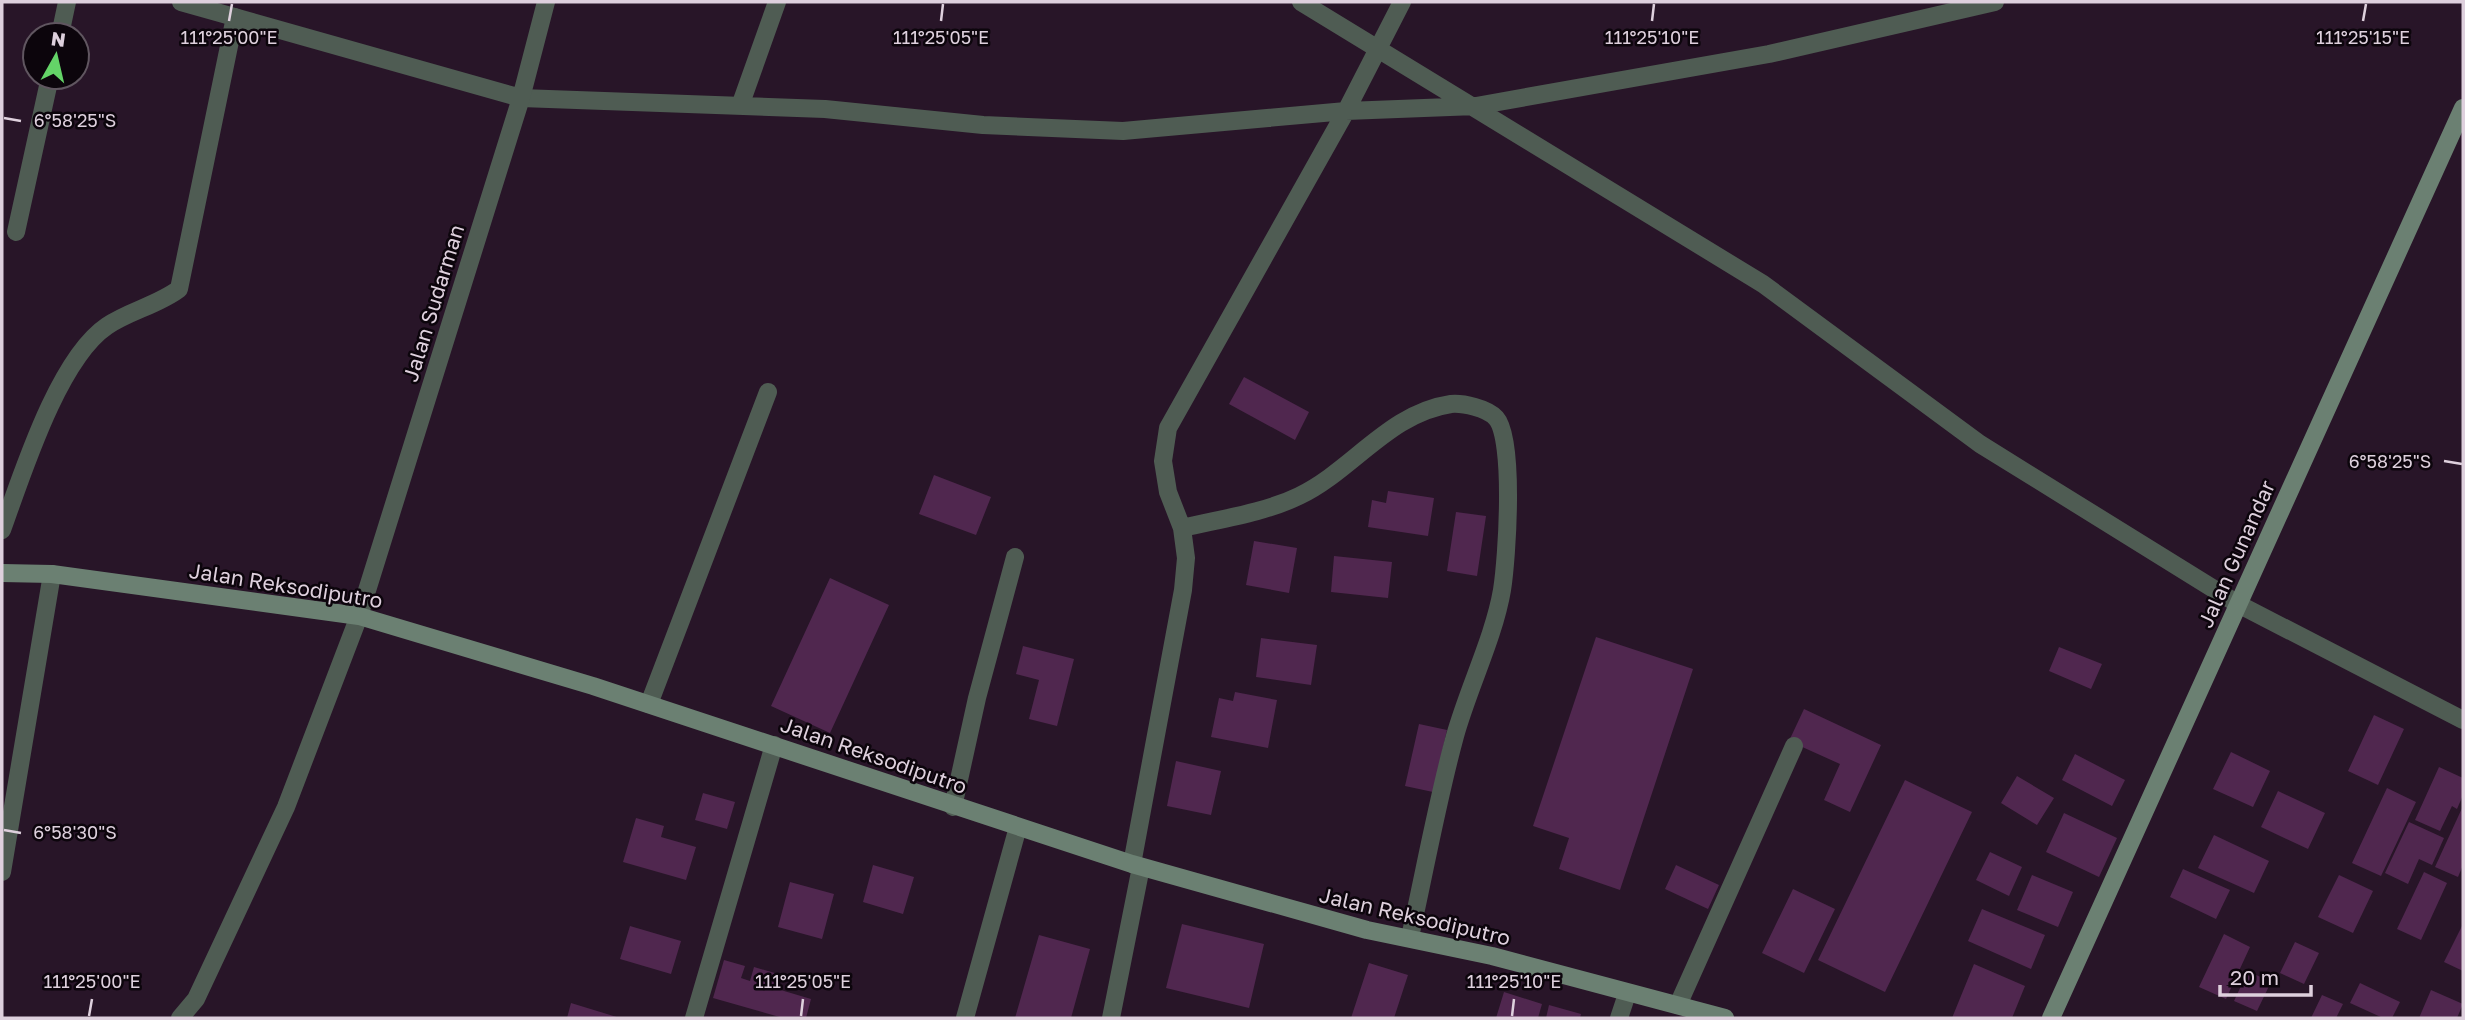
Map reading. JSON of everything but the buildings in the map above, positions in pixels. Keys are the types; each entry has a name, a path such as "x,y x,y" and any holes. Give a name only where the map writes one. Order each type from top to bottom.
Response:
{"main road":[{"name":"Jalan Gunandar","path":"2051,1018 2463,108"},
{"name":"Jalan Reksodiputro","path":"2,573 52,574 365,618 579,681 953,807 1137,865 1281,907 1492,956 1725,1018"}],"street":[{"path":"63,21 67,2"},
{"path":"181,2 521,98 825,109 1079,131 1123,131 1346,111 1476,106 1769,54 1995,2"},
{"name":"Jalan Sudarman","path":"180,1018 196,999 286,807 365,618 521,98 547,2"},
{"path":"740,106 777,2"},
{"path":"1301,2 1476,106 1608,191 1763,284 1980,444 2238,604 2463,720"},
{"path":"1111,1018 1183,590 1186,558 1182,528 1168,492 1163,461 1168,428 1346,111 1402,2"},
{"path":"2,530 40,425 91,340 107,326 133,311 168,297 178,289 235,17"},
{"path":"16,232 47,91"},
{"path":"649,704 768,392"},
{"path":"1182,528 1243,514 1300,496 1415,413 1453,404 1469,405 1496,417 1504,434 1506,456 1508,522 1502,592 1455,736 1410,937"},
{"path":"953,807 977,698 1015,557"},
{"path":"2,872 52,574"},
{"path":"694,1018 774,745"},
{"path":"1678,1005 1794,746"},
{"path":"965,1018 1017,827"},
{"path":"1619,1018 1627,994"}]}
